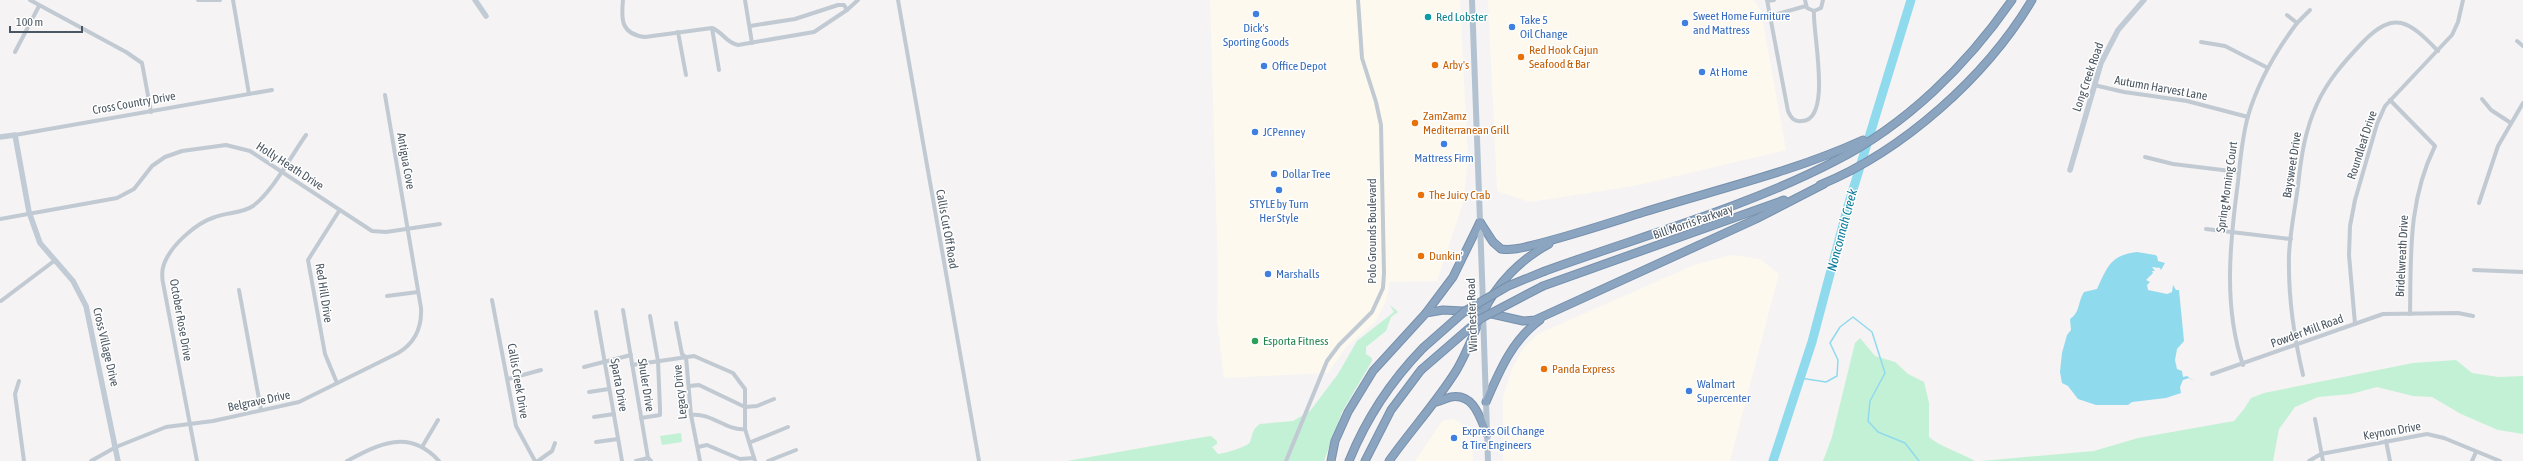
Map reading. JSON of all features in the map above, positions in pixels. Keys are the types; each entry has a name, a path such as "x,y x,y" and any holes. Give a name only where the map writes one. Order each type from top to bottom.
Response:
{"highway":[{"name":"Bill Morris Parkway","path":"1349,461 1357,441 1384,395 1423,348 1465,311 1508,286 1545,271 1760,195 1823,167 1889,128 1915,108 1965,60 2012,0"},
{"name":"Bill Morris Parkway","path":"1365,461 1391,410 1421,370 1480,319 1543,286 1721,224 1824,184 1857,169 1901,139 1988,64 2032,0"},
{"path":"1480,222 1492,242 1501,249 1508,250 1558,239 1706,192 1758,179 1828,156 1889,128"},
{"path":"1426,312 1442,310 1483,312 1523,321 1535,320 1756,219 1824,184"},
{"path":"1331,461 1336,441 1348,412 1374,371 1426,312 1453,277 1480,222"},
{"path":"1389,461 1409,433 1436,402 1457,370 1483,312 1493,294 1518,266 1539,249 1558,239"},
{"path":"1486,402 1500,369 1511,350 1534,325 1551,312"},
{"path":"1436,402 1452,397 1471,402 1478,411 1487,434"}],"main road":[{"name":"Winchester Road","path":"1472,0 1488,461"}],"street":[{"path":"30,0 126,52 142,63 152,112"},
{"path":"198,0 220,0"},
{"path":"233,0 249,94"},
{"path":"475,0 486,16"},
{"path":"623,0 621,18 624,24 635,36 645,37 712,28 734,45 814,32 847,10 858,0"},
{"path":"745,0 752,43"},
{"name":"Callis Cut Off Road","path":"898,0 978,461"},
{"name":"Polo Grounds Boulevard","path":"1286,461 1327,361 1339,345 1372,312 1384,284 1381,124 1376,102 1362,58 1358,0"},
{"path":"1774,0 1768,1 1788,111 1793,119 1802,121 1807,120 1814,114 1821,74 1813,23 1814,11"},
{"path":"1805,0 1806,6"},
{"path":"1814,11 1821,8 1823,0"},
{"name":"Long Creek Road","path":"2070,170 2101,63 2118,30 2144,0"},
{"name":"Roundleaf Drive","path":"2355,324 2349,255 2352,213 2377,124 2381,113 2390,100 2438,51 2454,31 2463,0"},
{"path":"750,26 795,19 838,5 844,6 847,10"},
{"path":"15,52 39,6"},
{"path":"1770,16 1806,6 1814,11"},
{"name":"Spring Morning Court","path":"2243,365 2235,340 2229,259 2239,172 2248,117 2268,68 2297,23 2310,10"},
{"path":"2287,15 2297,23"},
{"name":"Baysweet Drive","path":"2303,375 2296,346 2290,267 2291,239 2307,130 2320,97 2339,67 2373,30 2387,24 2400,23 2414,27 2438,51"},
{"path":"712,28 719,70"},
{"path":"678,32 686,75"},
{"path":"2517,41 2523,46"},
{"path":"2201,42 2218,43 2268,68"},
{"name":"Autumn Harvest Lane","path":"2094,85 2124,92 2187,101 2248,117"},
{"name":"Cross Country Drive","path":"0,137 152,112 272,90"},
{"name":"Antigua Cove","path":"384,95 418,292 421,316 418,332"},
{"path":"2482,99 2491,110 2511,123"},
{"name":"Bridelwreath Drive","path":"2390,100 2435,146 2427,164 2413,214 2410,314"},
{"path":"2479,203 2498,146 2523,104"},
{"name":"Cross Village Drive","path":"15,135 29,212 40,243 73,281 86,306 118,461"},
{"name":"October Rose Drive","path":"197,461 164,288 162,273 165,264 173,250 200,224 213,217 241,212 253,206 263,196 306,135"},
{"name":"Holly Heath Drive","path":"0,219 29,212 117,198 134,189 152,166 164,156 226,145 244,149 281,171 339,211 372,231 386,232 407,230 440,224"},
{"path":"2145,157 2173,164 2239,172"},
{"name":"Red Hill Drive","path":"337,383 326,357 308,266 310,256 339,211"},
{"path":"2206,228 2291,239"},
{"path":"1,301 54,260"},
{"path":"2474,270 2523,272"},
{"path":"238,290 261,410"},
{"path":"387,296 418,292"},
{"name":"Callis Creek Drive","path":"492,300 516,426 535,461"},
{"name":"Shuler Drive","path":"623,310 649,460"},
{"name":"Sparta Drive","path":"596,312 622,461"},
{"name":"Powder Mill Road","path":"2212,374 2243,365 2355,324 2387,314 2458,313 2473,316"},
{"path":"641,418 660,415 658,361 650,316"},
{"name":"Legacy Drive","path":"676,323 682,354 686,357 691,415 700,461"},
{"name":"Belgrave Drive","path":"91,461 116,447 163,428 299,402 403,350 418,332"},
{"path":"584,367 604,361 631,356"},
{"path":"632,365 694,356 733,373 745,389 745,429 751,442 754,460 740,459 707,445 698,447"},
{"path":"508,379 541,370"},
{"path":"19,381 15,394 24,461"},
{"path":"689,386 698,385 745,407 757,406 774,399"},
{"path":"589,392 609,389"},
{"path":"594,417 614,414"},
{"path":"691,415 701,414 737,430 745,429"},
{"path":"2315,419 2323,461"},
{"path":"422,447 438,420"},
{"path":"751,442 788,427"},
{"name":"Keynon Drive","path":"2309,461 2321,454 2431,434 2500,461"},
{"path":"596,442 618,439"},
{"path":"2386,441 2390,461"},
{"path":"347,461 389,442 404,442 422,447 439,461"},
{"path":"538,461 552,451 555,443"},
{"path":"768,461 776,460 796,450"},
{"path":"2472,461 2476,452"},
{"path":"636,461 649,460"}],"shaded area":[{"path":"1210,0 1460,0 1468,160 1463,203 1437,281 1390,282 1386,301 1376,321 1346,347 1328,373 1224,378 1217,320 1218,275"},
{"path":"1488,0 1754,0 1761,11 1786,150 1634,186 1530,202 1497,191"},
{"path":"1731,255 1760,259 1779,274 1730,461 1503,461 1503,396 1512,369 1524,347 1538,334 1694,265"},
{"path":"1453,419 1464,425 1472,436 1473,461 1415,461 1442,421"}],"green space":[{"path":"1390,305 1398,312 1391,317 1386,331 1366,347 1366,354 1372,358 1372,361 1342,412 1324,461 1067,461 1211,436 1217,441 1217,444 1212,447 1218,454 1229,452 1245,446 1250,442 1254,430 1260,424 1293,421 1310,411 1338,374 1357,341 1394,312"},
{"path":"1860,338 1875,356 1895,362 1908,374 1924,382 1929,403 1929,437 1975,461 1823,461 1832,437 1855,343"},
{"path":"2456,360 2472,373 2498,377 2523,376 2523,434 2498,430 2461,414 2432,397 2413,396 2377,387 2351,394 2318,397 2295,407 2279,429 2273,461 1981,461 2094,451 2138,438 2234,421 2251,398 2264,393 2413,363"},
{"path":"681,433 682,442 662,445 660,436"}],"water":[{"path":"2137,252 2155,255 2157,256 2158,261 2165,263 2161,270 2160,268 2152,267 2155,271 2152,271 2153,273 2146,280 2150,282 2147,285 2148,290 2167,294 2172,292 2173,285 2176,290 2179,290 2184,341 2177,349 2175,360 2177,369 2182,371 2183,377 2187,376 2194,381 2189,378 2183,380 2180,387 2181,393 2166,398 2132,402 2128,405 2096,405 2078,399 2068,386 2062,383 2060,372 2062,353 2067,335 2071,330 2070,319 2076,314 2084,292 2097,289 2107,269 2115,259"}],"waterway":[{"name":"Nonconnah Creek","path":"1773,461 1812,342 1848,206 1911,0"},
{"path":"1800,378 1826,382 1837,376 1838,360 1830,343 1840,327 1853,317 1872,332 1885,373 1870,401 1868,421 1878,432 1905,443 1919,461"}],"place":[{"name":"Dick's Sporting Goods","path":"1256,14"},
{"name":"Red Lobster","path":"1428,17"},
{"name":"Sweet Home Furniture and Mattress","path":"1685,23"},
{"name":"Take 5 Oil Change","path":"1512,27"},
{"name":"Red Hook Cajun Seafood & Bar","path":"1521,57"},
{"name":"Arby's","path":"1435,65"},
{"name":"Office Depot","path":"1264,66"},
{"name":"At Home","path":"1702,72"},
{"name":"ZamZamz Mediterranean Grill","path":"1415,123"},
{"name":"JCPenney","path":"1255,132"},
{"name":"Mattress Firm","path":"1444,144"},
{"name":"Dollar Tree","path":"1274,174"},
{"name":"STYLE by Turn Her Style","path":"1279,190"},
{"name":"The Juicy Crab","path":"1421,195"},
{"name":"Dunkin'","path":"1421,256"},
{"name":"Marshalls","path":"1268,274"},
{"name":"Esporta Fitness","path":"1255,341"},
{"name":"Panda Express","path":"1544,369"},
{"name":"Walmart Supercenter","path":"1689,391"},
{"name":"Express Oil Change & Tire Engineers","path":"1454,438"}]}
